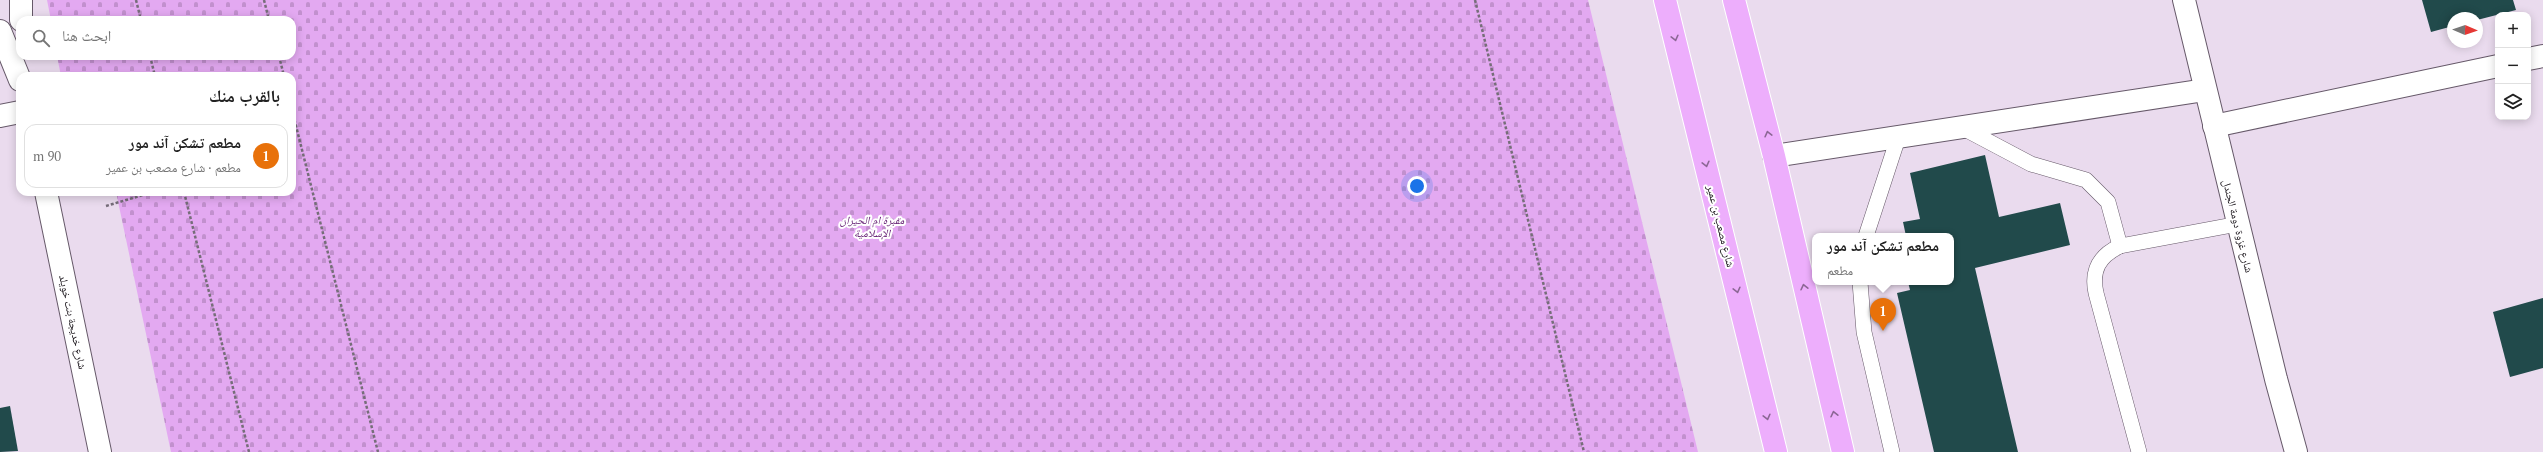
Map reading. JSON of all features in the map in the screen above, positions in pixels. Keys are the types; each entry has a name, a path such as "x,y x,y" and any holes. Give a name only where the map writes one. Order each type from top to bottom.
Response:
{"highway":[{"name":"شارع مصعب بن عمير","path":"1665,0 1776,452"},
{"path":"1734,0 1774,156 1843,452"}],"street":[{"path":"21,0 21,16"},
{"name":"شارع غزوة دومة الجندل","path":"2184,0 2238,224 2296,452"},
{"path":"0,31 17,72"},
{"path":"2531,58 2543,56"},
{"path":"23,60 24,72"},
{"path":"2214,126 2495,67"},
{"path":"1774,156 2205,90"},
{"path":"0,116 16,113"},
{"name":"شارع خديجة بنت خويلد","path":"47,196 100,452"}],"lane":[{"path":"1963,128 2031,164 2086,180 2108,202 2120,246"},
{"path":"1867,233 1898,138"},
{"path":"2139,452 2094,282 2095,270 2100,260 2108,252 2120,246 2238,224"},
{"path":"1860,285 1864,332 1892,452"}],"path":[{"path":"136,0 140,16"},
{"path":"264,0 269,16"},
{"path":"1475,0 1584,452"},
{"path":"151,60 154,72"},
{"path":"279,60 283,72"},
{"path":"296,126 378,452"},
{"path":"106,206 140,196"},
{"path":"185,196 249,452"}],"green space":[{"name":"مقبرة ام الحيران الإسلامية","path":"47,0 1588,0 1698,452 171,452 117,196 296,196 296,72 60,72 58,60 296,60 296,16 50,16"}],"building":[{"path":"2422,0 2513,0 2516,10 2508,12 2495,12 2495,15 2483,18 2483,12 2447,12 2447,28 2431,32"},
{"path":"1985,155 1999,217 2060,203 2070,245 1975,268 2018,452 1934,452 1897,293 1910,290 1909,285 1954,285 1954,233 1905,233 1903,222 1920,219 1910,173"},
{"path":"2543,298 2543,368 2510,377 2493,312"},
{"path":"10,406 18,451 0,452 0,408"}],"place":[{"name":"مطعم تشكن آند مور","path":"1883,331"}]}
